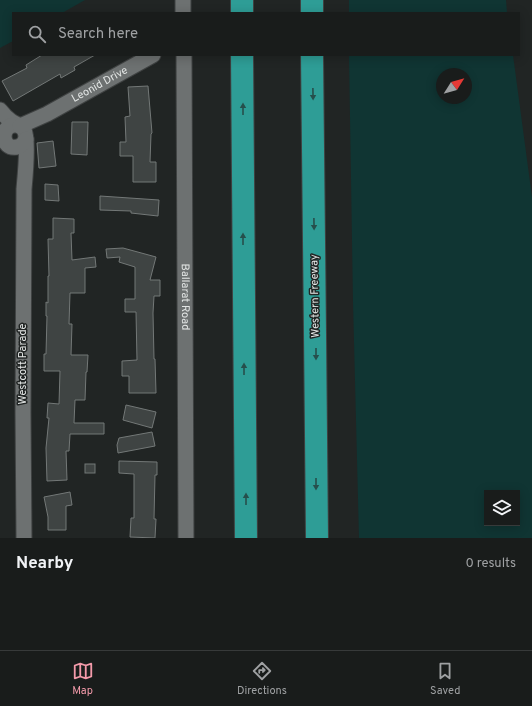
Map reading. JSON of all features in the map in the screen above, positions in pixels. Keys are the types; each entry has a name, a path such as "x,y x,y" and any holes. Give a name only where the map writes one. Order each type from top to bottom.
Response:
{"highway":[{"path":"242,0 242,12"},
{"path":"312,0 312,12"},
{"path":"242,56 246,538"},
{"name":"Western Freeway","path":"312,56 316,334 316,538"}],"street":[{"path":"183,0 183,12"},
{"name":"Leonid Drive","path":"11,135 151,56"},
{"name":"Ballarat Road","path":"184,56 186,538"},
{"path":"0,110 9,120 11,135"},
{"name":"Westcott Parade","path":"11,135 27,150 24,189 24,538"}],"shaded area":[{"path":"0,0 85,0 64,12 12,12 12,42 0,48"},
{"path":"349,0 506,0 507,12 349,12"},
{"path":"349,56 513,56 532,197 532,538 359,538"}],"building":[{"path":"40,56 93,56 74,67 75,70 61,78 60,74 13,101 2,81 27,68 26,65"},
{"path":"148,86 152,133 150,162 156,162 156,182 133,182 133,156 120,156 120,142 126,142 125,117 130,116 128,87"},
{"path":"72,122 88,122 87,155 71,154"},
{"path":"53,141 56,166 39,168 37,143"},
{"path":"45,184 58,185 59,201 45,200"},
{"path":"100,196 159,200 158,216 131,213 131,211 100,210"},
{"path":"53,218 74,219 74,233 71,233 72,260 95,257 96,267 85,268 85,293 70,293 69,324 72,324 71,355 88,355 85,400 75,400 74,423 104,423 104,434 70,434 69,451 66,451 67,480 47,481 46,448 49,418 47,418 48,403 59,404 60,371 44,371 44,354 46,354 46,302 48,303 49,276 48,239 53,239"},
{"path":"123,248 156,257 150,280 160,280 160,296 154,296 153,313 156,393 129,393 129,376 122,376 122,361 137,360 136,312 125,312 125,299 135,299 135,267 119,262 120,257 107,258 106,249"},
{"path":"126,405 156,412 152,428 123,420"},
{"path":"152,432 155,446 118,453 117,445 119,438"},
{"path":"119,461 157,462 157,475 155,475 155,538 130,537 131,518 134,518 134,474 119,473"},
{"path":"85,464 95,464 95,473 85,473"},
{"path":"70,492 72,505 66,506 66,530 48,530 48,517 44,497"}]}
